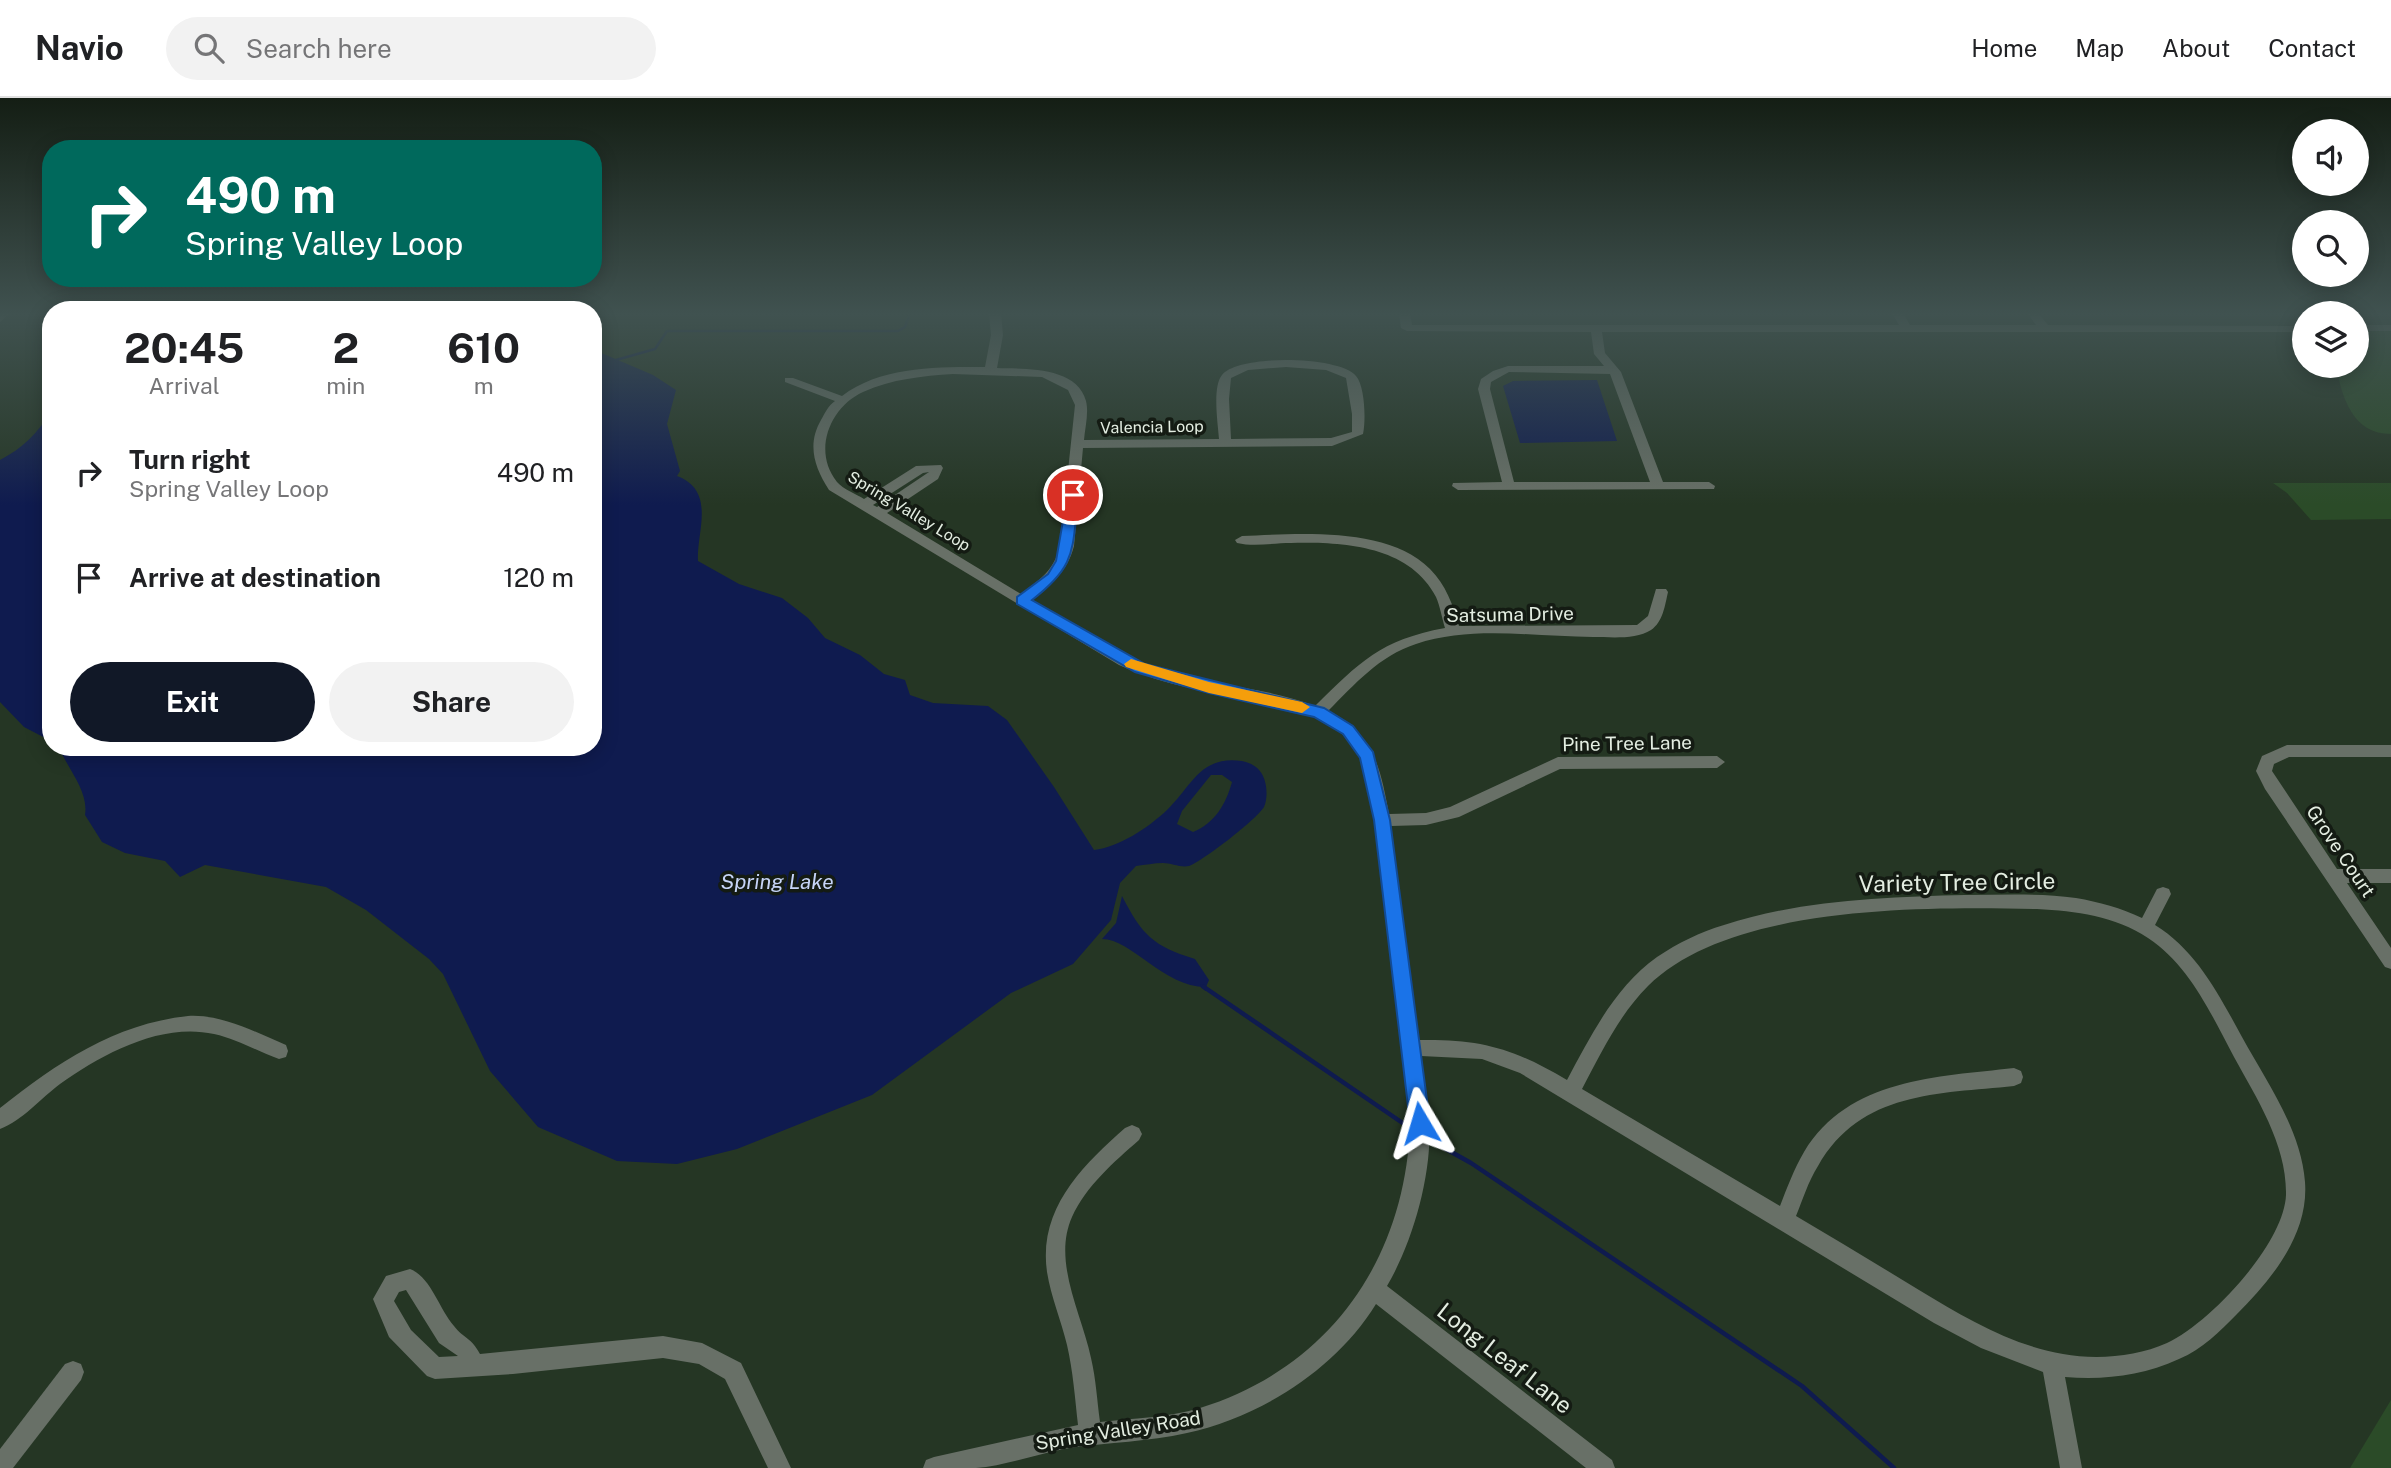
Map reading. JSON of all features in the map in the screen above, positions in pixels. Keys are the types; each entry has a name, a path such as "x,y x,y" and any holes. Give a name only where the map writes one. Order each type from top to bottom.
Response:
{"street":[{"name":"Spring Valley Loop","path":"896,377 856,391 842,400 822,426 819,439 822,464 834,487 1022,600 1053,577 1063,561 1067,546 1082,405 1077,392 1050,377"},
{"name":"Valencia Loop","path":"1225,443 1224,382 1228,377"},
{"name":"Valencia Loop","path":"1078,444 1347,440 1357,434 1360,425 1353,381 1349,377"},
{"path":"1491,377 1485,381 1484,389 1509,486"},
{"path":"1617,377 1658,486"},
{"path":"789,380 842,400"},
{"path":"864,505 920,469 937,468 934,476 877,513"},
{"path":"1458,486 1709,486"},
{"path":"1242,540 1350,540 1392,552 1421,568 1435,581 1450,606 1453,631"},
{"name":"Satsuma Drive","path":"1318,712 1373,660 1405,642 1453,631 1639,630 1649,627 1655,621 1661,592"},
{"name":"Spring Valley Road","path":"934,1468 1029,1444 1090,1434 1153,1428 1199,1419 1238,1405 1311,1361 1347,1328 1375,1290 1396,1251 1420,1161 1420,1123 1382,820 1368,756 1348,730 1318,712 1209,688 1140,668 1022,600"},
{"name":"Grove Court","path":"2391,751 2287,751 2267,760 2264,771 2391,962"},
{"name":"Pine Tree Lane","path":"1382,820 1426,819 1453,813 1558,764 1717,762"},
{"path":"2333,876 2391,876"},
{"path":"2145,928 2163,894"},
{"name":"Variety Tree Circle","path":"1411,1048 1461,1048 1490,1052 1526,1066 1570,1093 1948,1318 1994,1343 2052,1364 2091,1368 2128,1365 2165,1354 2196,1339 2250,1286 2289,1228 2295,1208 2296,1182 2288,1148 2274,1113 2207,990 2163,939 2131,920 2094,908 2050,901 1906,903 1856,907 1735,928 1676,954 1633,989 1613,1017 1570,1093"},
{"path":"0,1120 64,1069 98,1048 135,1034 202,1023 222,1028 279,1051"},
{"path":"1784,1220 1815,1152 1834,1127 1858,1107 1886,1094 2014,1077"},
{"path":"1090,1434 1081,1359 1059,1272 1056,1244 1060,1220 1075,1194 1096,1166 1132,1134"},
{"path":"473,1364 465,1348 447,1335 414,1282 411,1279 393,1283 383,1299 387,1313 410,1347 435,1368 513,1363 663,1347 702,1354 733,1371 780,1468"},
{"name":"Long Leaf Lane","path":"1375,1290 1604,1468"},
{"path":"2052,1364 2071,1468"},
{"path":"0,1467 73,1372"}],"green space":[{"path":"2391,377 2391,434 2367,428 2358,421 2346,402 2339,378"},
{"path":"2273,483 2391,483 2391,519 2311,520 2287,493"},
{"path":"2391,1400 2391,1468 2350,1468"}],"water":[{"name":"Spring Lake","path":"602,377 656,377 676,390 667,424 680,471 677,476 689,483 701,502 698,561 739,584 782,598 808,618 825,638 860,655 884,674 905,680 910,695 933,703 988,706 1007,720 1094,850 1133,836 1167,810 1198,774 1216,763 1242,761 1254,766 1264,779 1266,795 1264,807 1251,821 1196,863 1189,866 1163,863 1136,866 1120,883 1111,920 1073,964 1011,993 872,1095 737,1149 677,1164 617,1161 538,1127 490,1071 443,974 429,959 366,910 326,887 205,865 180,877 165,861 125,853 102,842 85,815 81,788 64,756 602,756","holes":["1211,775 1222,775 1232,782 1223,805 1208,823 1193,832 1177,824 1182,811"]},
{"path":"1597,380 1617,441 1520,443 1503,386 1513,381"},
{"path":"41,426 42,736 24,727 0,702 0,460 16,450"},
{"path":"1122,896 1150,937 1169,949 1195,959 1209,980 1206,987 1190,985 1176,979 1125,946 1102,939 1116,923"}],"waterway":[{"path":"1202,986 1206,989"},
{"path":"1204,987 1407,1126"},
{"path":"1437,1144 1471,1163 1802,1386 1894,1468"}],"slow traffic":[{"path":"1131,664 1209,688 1302,707"}],"route":[{"path":"1073,495 1063,561 1053,577 1022,600 1140,668 1209,688 1296,705 1318,712 1348,730 1368,756 1382,820 1420,1123"}]}
